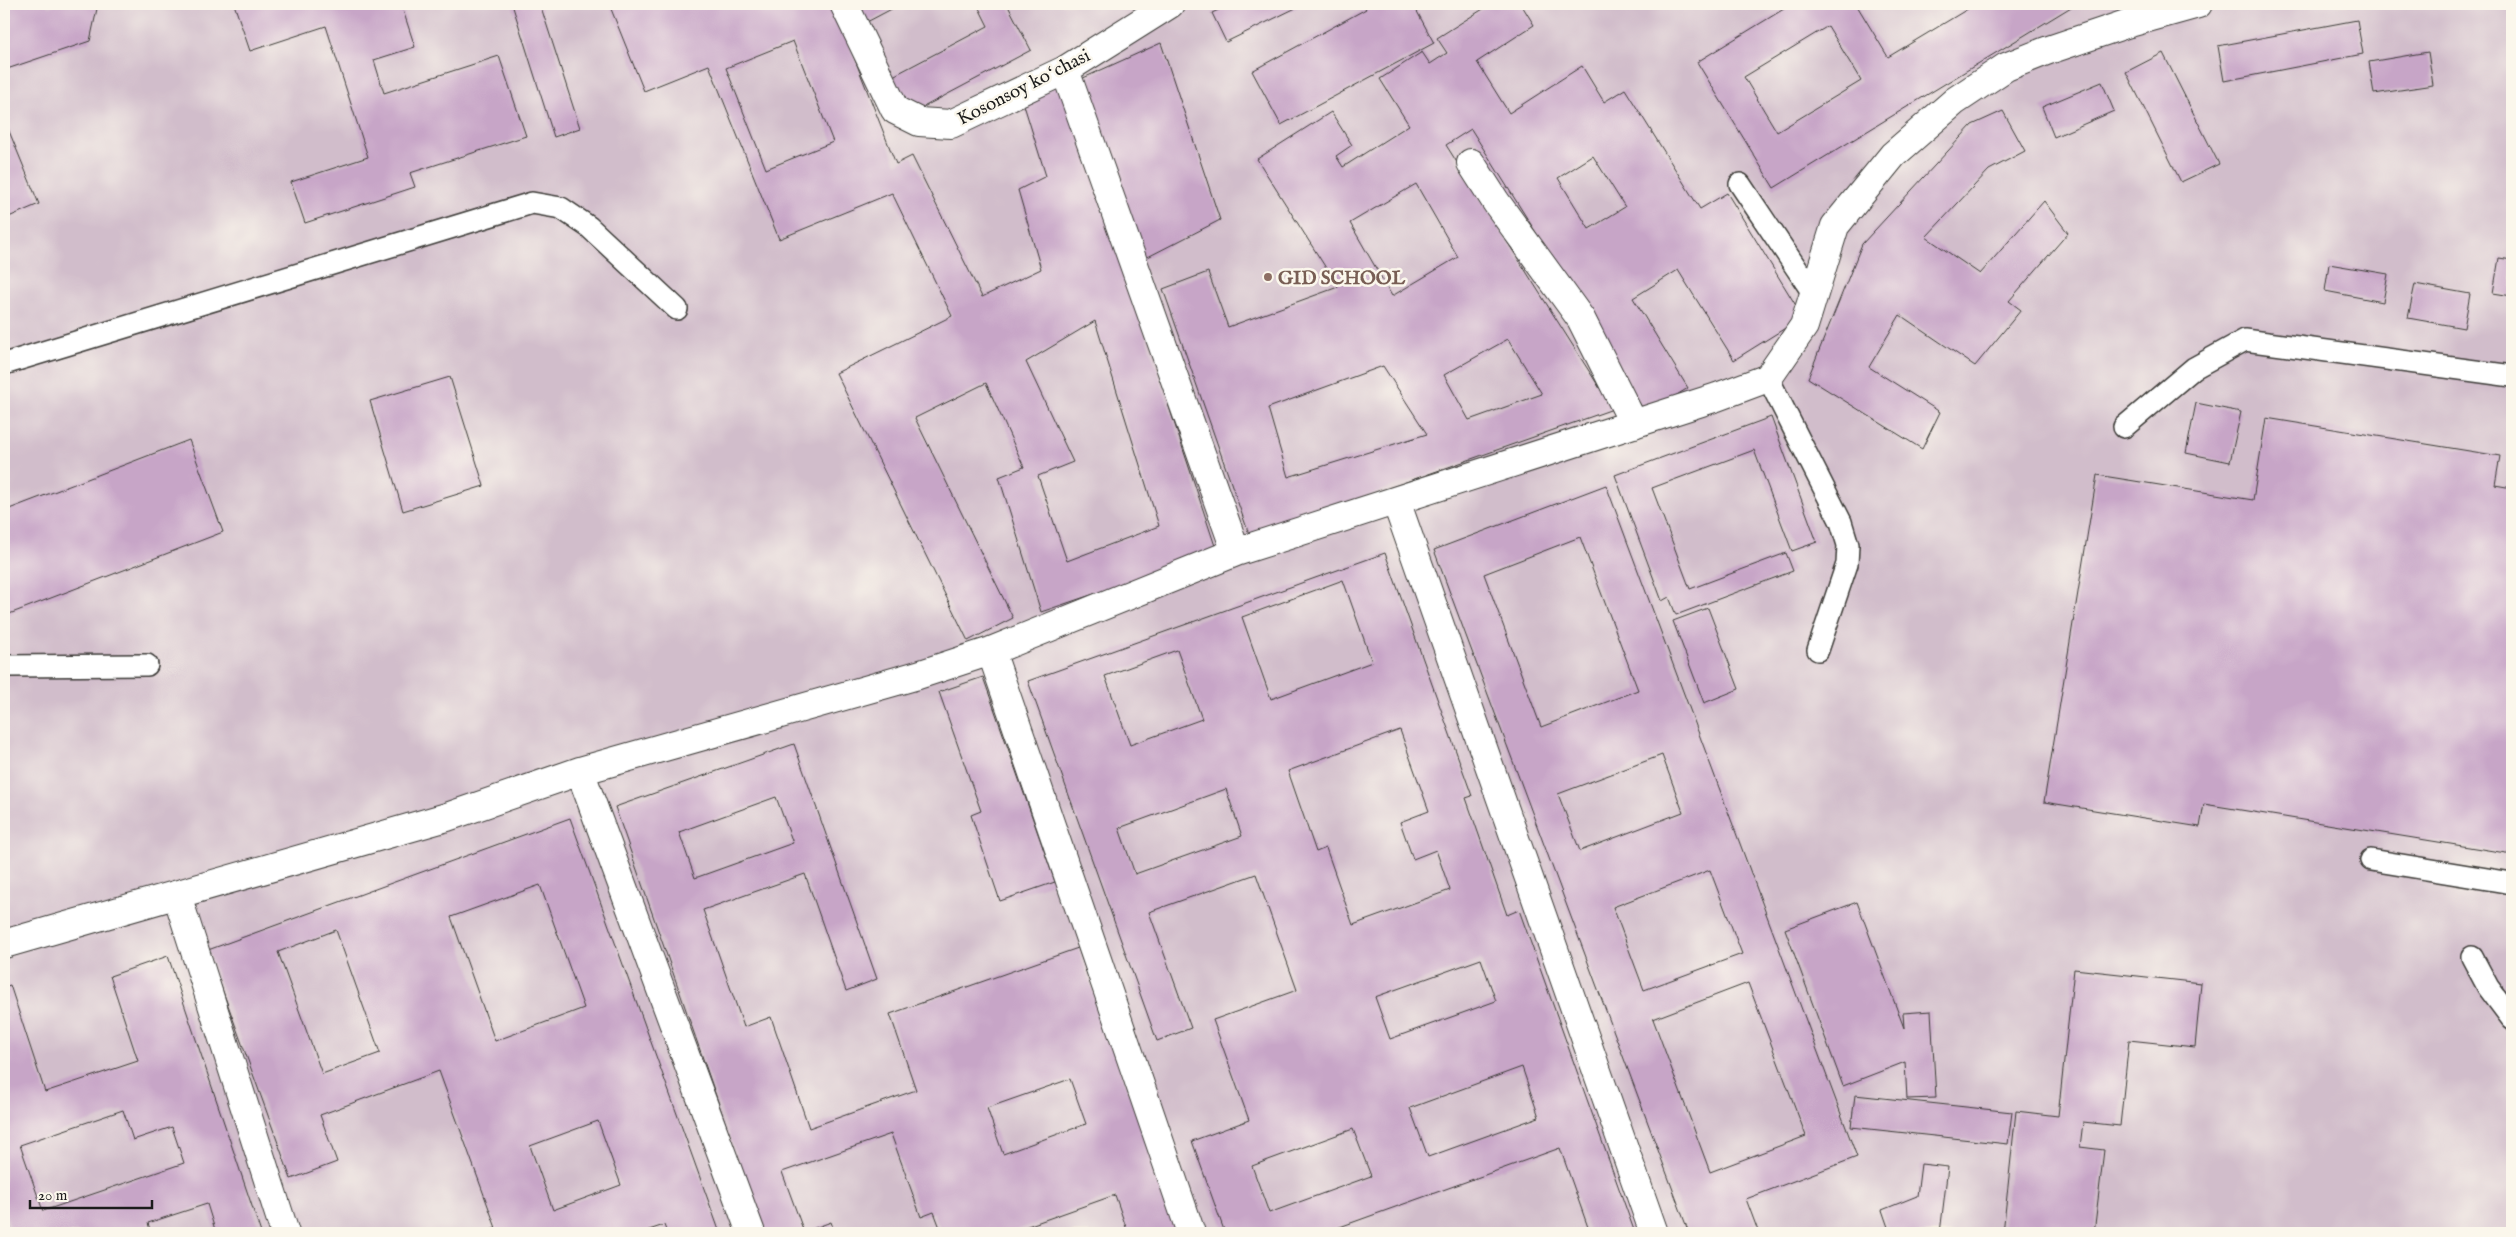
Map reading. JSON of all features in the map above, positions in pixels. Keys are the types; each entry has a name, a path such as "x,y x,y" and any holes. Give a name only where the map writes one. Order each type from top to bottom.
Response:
{"street":[{"name":"Kosonsoy koʻchasi","path":"844,4 895,110 919,122 951,124 1065,70 1170,4"},
{"path":"4,944 447,817 580,771 918,675 991,651 1236,552 1634,424 1768,378 1804,326 1815,296 1835,226 1893,155 1955,101 2006,68 2046,51 2126,24 2198,4"},
{"path":"1065,70 1236,552"},
{"path":"1471,163 1496,202 1581,318 1634,424"},
{"path":"1396,501 1654,1233"},
{"path":"991,651 1191,1233"},
{"path":"580,771 751,1233"},
{"path":"176,895 285,1233"}],"lane":[{"path":"1740,184 1815,296"},
{"path":"4,364 532,203 562,208 589,227 678,309"},
{"path":"2124,427 2194,368 2245,340 2512,376"},
{"path":"1768,378 1841,522 1848,545 1847,564 1818,650"},
{"path":"4,666 147,665"},
{"path":"2371,860 2512,883"},
{"path":"2472,957 2488,987 2512,1019"}],"shaded area":[{"path":"4,4 2512,4 2512,1233 4,1233"}],"building":[{"path":"4,4 47,4 48,7 56,4 98,4 90,41 4,70"},
{"path":"234,4 401,4 415,47 374,60 384,93 499,56 526,136 410,173 415,187 305,223 291,182 368,157 326,26 250,51"},
{"path":"512,4 540,4 580,128 554,137"},
{"path":"609,4 833,4 896,164 912,156 982,297 1041,269 1018,190 1046,176 1023,102 1062,83 1217,552 1041,612 999,477 1024,467 986,383 915,418 1013,618 968,641 836,373 952,316 892,193 779,239 709,65 644,91","holes":["793,41 833,142 766,169 726,68","1095,321 1159,526 1067,561 1038,476 1073,462 1026,362"]},
{"path":"855,4 901,4 865,23"},
{"path":"977,4 1007,4 1031,50 912,113 893,76 988,26"},
{"path":"1231,4 1304,4 1226,42 1212,13"},
{"path":"1363,4 1413,4 1434,43 1281,125 1252,71 1366,9"},
{"path":"1491,4 1521,4 1534,25 1477,62 1509,113 1582,66 1604,102 1625,89 1700,209 1727,193 1803,317 1734,360 1678,270 1633,298 1688,388 1646,414 1572,290 1471,129 1446,145 1613,409 1250,537 1163,289 1208,272 1228,327 1338,287 1257,159 1331,112 1352,145 1336,156 1343,167 1409,125 1380,79 1422,52 1430,64 1447,53 1437,38","holes":["1593,156 1625,207 1589,229 1558,178","1416,184 1458,257 1392,296 1350,223","1508,339 1542,394 1469,420 1444,375","1383,366 1427,434 1288,477 1268,408"]},
{"path":"1792,4 1856,4 1888,57 1976,4 2076,4 1774,188 1697,62","holes":["1828,26 1861,81 1777,132 1744,77"]},
{"path":"2357,20 2363,54 2224,81 2218,46"},
{"path":"1161,43 1220,220 1142,260 1081,79"},
{"path":"2428,52 2433,85 2374,94 2369,62"},
{"path":"2163,53 2219,164 2181,182 2126,72"},
{"path":"2102,82 2114,111 2054,137 2042,107"},
{"path":"2003,111 2025,151 1989,170 1926,237 1980,274 2044,201 2068,233 2009,301 2021,310 1975,366 1900,315 1869,367 1940,412 1922,449 1808,378 1862,244 1972,125"},
{"path":"4,119 39,204 4,219"},
{"path":"2499,258 2512,260 2512,296 2493,293"},
{"path":"2329,264 2388,274 2383,302 2325,291"},
{"path":"2415,284 2470,294 2464,328 2408,318"},
{"path":"450,377 484,486 403,511 370,401"},
{"path":"2196,403 2241,412 2230,462 2186,453"},
{"path":"1771,417 1817,542 1792,551 1754,450 1652,488 1690,589 1786,553 1793,571 1676,615 1669,597 1662,601 1615,475"},
{"path":"2266,418 2500,456 2495,485 2512,488 2512,854 2204,804 2200,827 2044,802 2097,475 2253,500"},
{"path":"189,440 223,532 4,616 4,511"},
{"path":"1606,485 1857,1157 1746,1199 1758,1231 1752,1233 1689,1233 1434,550","holes":["1580,537 1638,690 1541,727 1484,574","1662,755 1683,812 1580,851 1558,794","1710,870 1742,954 1644,990 1613,907","1748,983 1806,1136 1710,1172 1653,1019"]},
{"path":"1385,553 1472,796 1466,798 1507,915 1519,910 1635,1233 1590,1233 1560,1148 1323,1233 1225,1233 1192,1141 1249,1120 1213,1020 1297,990 1256,874 1149,912 1191,1028 1157,1041 1028,681","holes":["1343,580 1372,662 1271,699 1242,617","1177,650 1202,719 1130,745 1105,676","1400,730 1429,811 1400,822 1413,859 1436,850 1450,890 1353,925 1326,848 1316,852 1288,771","1226,789 1242,836 1135,874 1119,828","1481,959 1496,1001 1390,1039 1375,997","1522,1067 1539,1117 1428,1157 1410,1108","1353,1129 1371,1176 1269,1213 1252,1166"]},
{"path":"1708,608 1739,689 1704,703 1673,621"},
{"path":"983,677 1055,882 1000,901 971,815 981,811 939,692"},
{"path":"794,744 877,979 846,991 805,874 703,910 744,1027 771,1017 809,1128 916,1090 890,1014 1078,948 1178,1233 1128,1233 1115,1195 1008,1233 942,1233 934,1212 921,1217 891,1134 782,1172 804,1232 831,1222 835,1233 764,1233 615,807","holes":["776,797 793,843 695,878 679,832","1070,1079 1086,1124 1003,1154 987,1108"]},
{"path":"570,818 720,1233 667,1233 664,1225 640,1233 483,1233 496,1228 439,1071 320,1115 337,1162 291,1179 208,950","holes":["540,885 584,1008 495,1041 451,917","336,930 380,1053 322,1074 278,952","598,1121 621,1185 553,1210 530,1146"]},
{"path":"1857,902 1904,1028 1903,1013 1931,1011 1936,1098 1907,1099 1905,1062 1843,1086 1785,929"},
{"path":"168,956 261,1233 216,1233 207,1204 148,1223 151,1233 12,1233 4,1208 4,987 10,985 45,1092 138,1061 110,976","holes":["123,1110 133,1140 172,1127 184,1163 43,1211 20,1145"]},
{"path":"2074,969 2201,983 2195,1047 2129,1040 2120,1126 2083,1122 2080,1147 2104,1150 2094,1233 2003,1233 2016,1111 2058,1116"},
{"path":"1855,1095 2012,1112 2008,1144 1851,1127"},
{"path":"1921,1164 1948,1167 1940,1233 1890,1233 1882,1210 1917,1196"}],"place":[{"name":"GID SCHOOL","path":"1268,277"}]}
